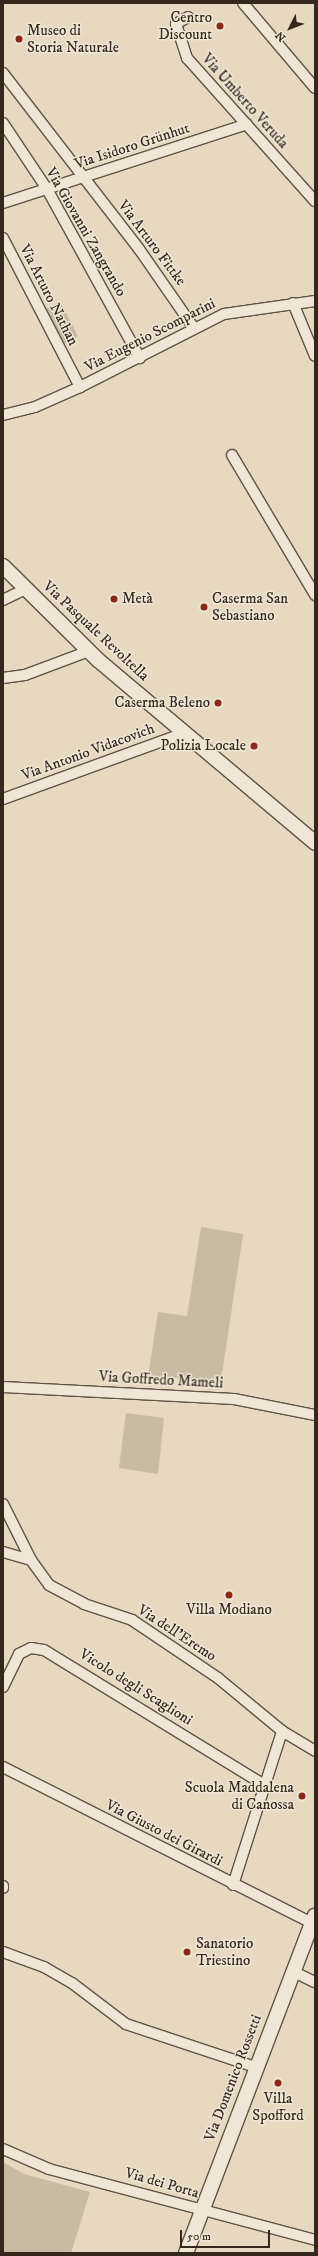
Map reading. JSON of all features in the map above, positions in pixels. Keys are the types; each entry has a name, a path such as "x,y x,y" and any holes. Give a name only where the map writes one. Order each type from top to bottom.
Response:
{"main road":[{"name":"Via Pasquale Revoltella","path":"3,566 89,652 315,843"},
{"name":"Via Domenico Rossetti","path":"186,2253 255,2067 313,1920"}],"street":[{"path":"243,3 315,88"},
{"name":"Via Umberto Veruda","path":"188,17 176,24 187,58 315,201"},
{"name":"Via Arturo Fittke","path":"3,73 194,328"},
{"name":"Via Giovanni Zangrando","path":"3,123 47,189 140,358"},
{"name":"Via Isidoro Grünhut","path":"3,203 247,124"},
{"name":"Via Arturo Nathan","path":"3,238 80,387"},
{"name":"Via Eugenio Scomparini","path":"3,415 35,407 80,387 140,358 194,328 224,314 315,301"},
{"path":"293,303 315,356"},
{"path":"232,455 315,595"},
{"path":"3,600 26,589"},
{"path":"3,678 25,675 89,652"},
{"name":"Via Antonio Vidacovich","path":"3,800 184,732"},
{"name":"Via Goffredo Mameli","path":"3,1387 234,1399 315,1415"},
{"name":"Via dell'Eremo","path":"3,1504 31,1560 49,1585 84,1604 132,1620 218,1678 282,1731 315,1751"},
{"path":"3,1552 31,1560"},
{"name":"Vicolo degli Scaglioni","path":"3,1687 19,1654 31,1648 44,1650 264,1785"},
{"path":"233,1885 282,1731"},
{"name":"Via Giusto dei Girardi","path":"3,1767 233,1885 313,1920"},
{"path":"3,1952 58,1975 126,2024 255,2067"},
{"path":"292,1972 315,1982"},
{"name":"Via dei Porta","path":"3,2149 49,2169 315,2240"}],"shaded area":[{"path":"60,301 78,336 62,345 44,310"},
{"path":"201,1227 243,1234 221,1381 148,1376 158,1312 187,1316"},
{"path":"126,1413 164,1418 158,1474 119,1468"},
{"path":"3,2162 24,2174 90,2192 71,2253 3,2253"}],"place":[{"name":"Centro Discount","path":"220,26"},
{"name":"Museo di Storia Naturale","path":"19,39"},
{"name":"Metà","path":"114,599"},
{"name":"Caserma San Sebastiano","path":"204,607"},
{"name":"Caserma Beleno","path":"218,703"},
{"name":"Polizia Locale","path":"254,746"},
{"name":"Villa Modiano","path":"229,1595"},
{"name":"Scuola Maddalena di Canossa","path":"302,1796"},
{"name":"Sanatorio Triestino","path":"187,1952"},
{"name":"Villa Spofford","path":"278,2083"}]}
